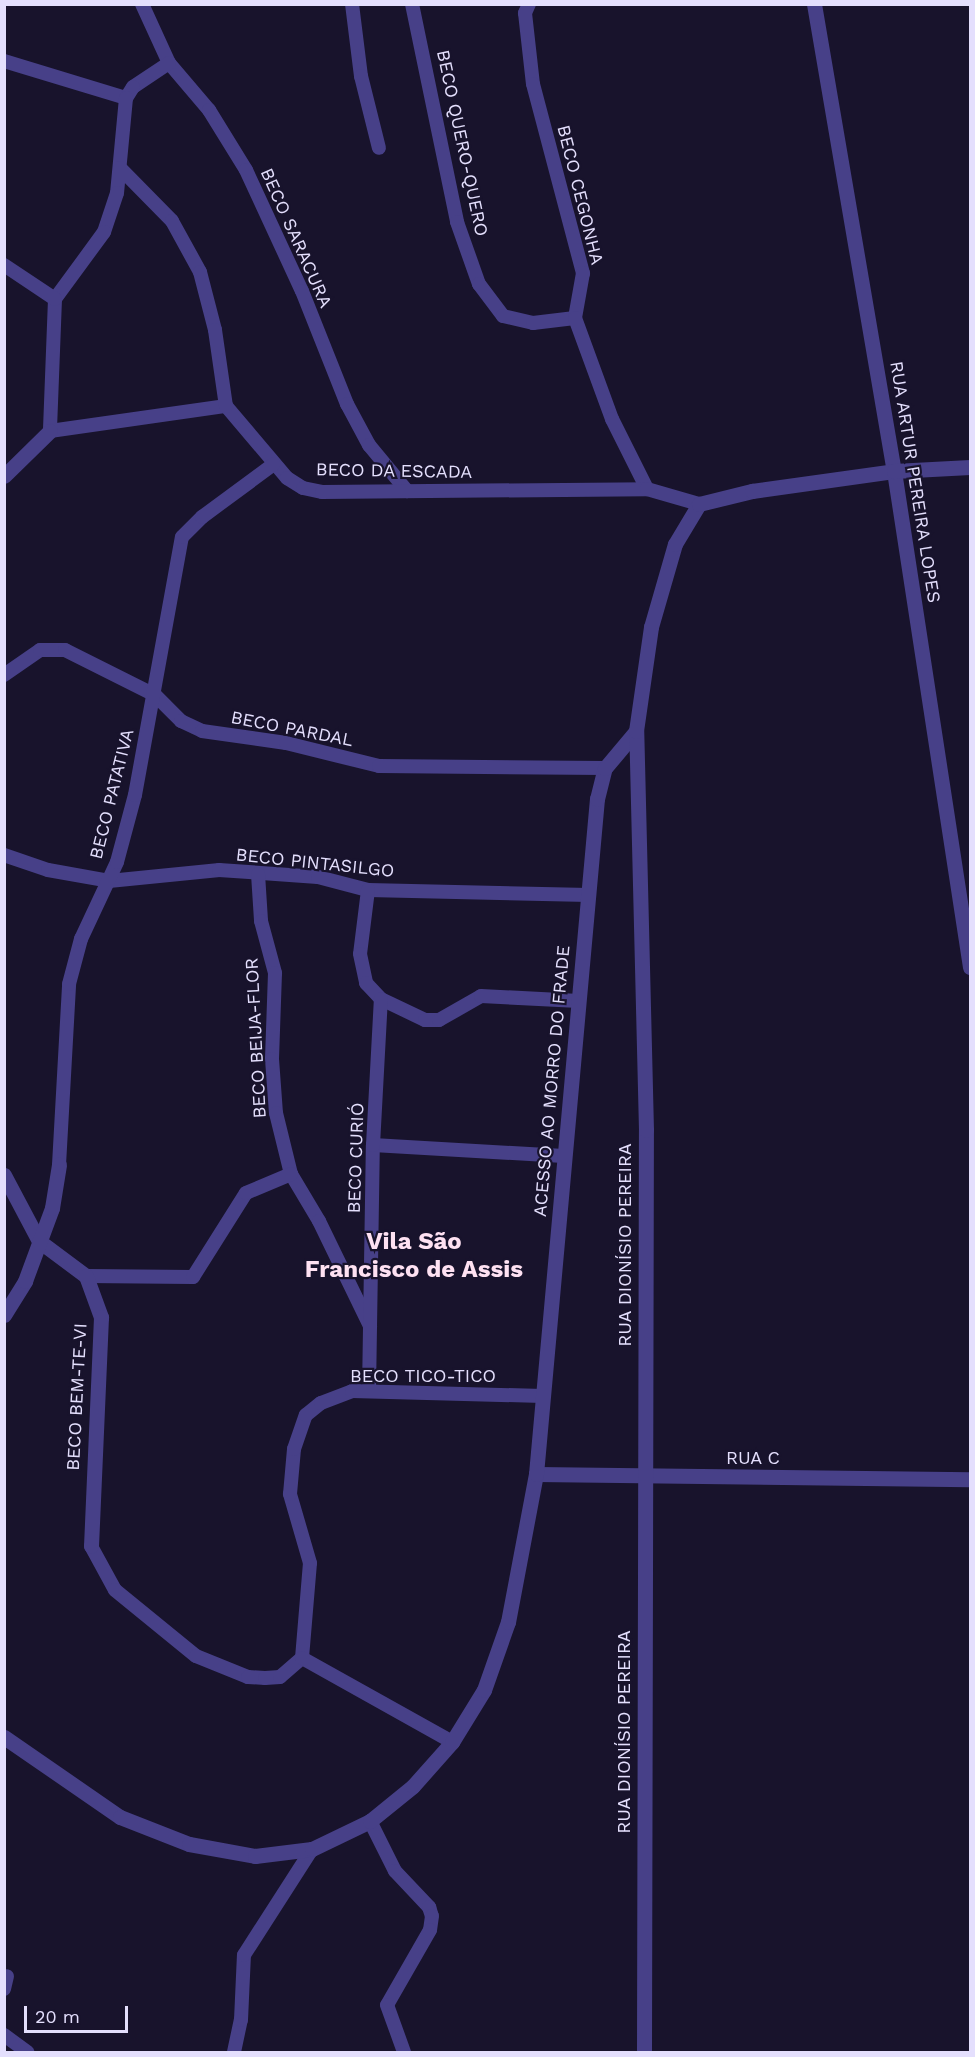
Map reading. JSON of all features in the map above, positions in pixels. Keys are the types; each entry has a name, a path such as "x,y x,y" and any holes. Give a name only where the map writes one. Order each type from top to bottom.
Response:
{"street":[{"name":"RUA ARTUR PEREIRA LOPES","path":"814,4 894,471 970,967"},
{"path":"4,476 50,431"},
{"path":"699,504 752,491 894,471 970,467"},
{"name":"RUA DIONÍSIO PEREIRA","path":"644,2052 643,1478 646,1130 636,731 651,627 675,544 699,504"},
{"name":"ACESSO AO MORRO DO FRADE","path":"4,1737 120,1817 189,1844 255,1856 312,1849 370,1821 412,1786 452,1742 484,1690 508,1622 536,1474 597,799 605,768 636,731"},
{"name":"BECO PATATIVA","path":"4,1315 25,1281 52,1208 59,1165"},
{"path":"4,1175 39,1241 86,1276"},
{"name":"BECO BEM-TE-VI","path":"86,1276 101,1317 102,1337 90,1546"},
{"name":"RUA C","path":"536,1474 643,1478 970,1479"}],"lane":[{"path":"352,4 361,76 379,148"},
{"name":"BECO QUERO-QUERO","path":"412,4 457,222 479,284 503,316 533,323 575,318"},
{"name":"BECO CEGONHA","path":"529,4 525,13 533,84 583,273 575,318"},
{"name":"BECO SARACURA","path":"143,5 169,63 209,110 246,171 302,291 347,404 369,445 407,491"},
{"path":"4,61 126,98"},
{"path":"120,168 172,221 200,272 215,330 226,406 50,431 55,299 104,232 120,168 126,98 133,87 169,63"},
{"path":"4,265 55,299"},
{"path":"575,318 612,419 647,489"},
{"name":"BECO DA ESCADA","path":"226,406 274,464 303,488 322,492 647,489 699,504"},
{"name":"BECO PATATIVA","path":"59,1165 69,984 81,939 109,881 135,795 182,537 202,517 274,464"},
{"name":"BECO PARDAL","path":"4,675 40,650 65,650 155,695 181,720 202,731 286,742 379,766 605,768"},
{"name":"BECO PINTASILGO","path":"4,855 48,870 109,881 185,872 258,874 318,877 368,890 589,896"},
{"name":"BECO BEIJA-FLOR","path":"258,874 261,921 275,973 272,1059 276,1113 291,1174 319,1221 369,1326"},
{"path":"368,890 360,954 366,983 381,999 425,1020 439,1020 481,996 579,1001"},
{"name":"BECO CURIÓ","path":"369,1390 373,1145 381,999"},
{"path":"373,1145 564,1156"},
{"path":"86,1276 193,1277 246,1193 291,1174"},
{"name":"BECO TICO-TICO","path":"302,1658 310,1563 291,1506 294,1449 306,1415 321,1403 338,1395 369,1390 543,1396"},
{"path":"90,1546 115,1590 196,1656 248,1677 265,1678 280,1677 302,1658 452,1742"},
{"path":"370,1821 395,1871 429,1907 432,1916 430,1930 387,2006 404,2052"},
{"path":"234,2052 241,2020 244,1954 312,1849"},
{"path":"4,2035 27,2052"}],"district":[{"name":"Vila São Francisco de Assis","path":"414,1256"}]}
